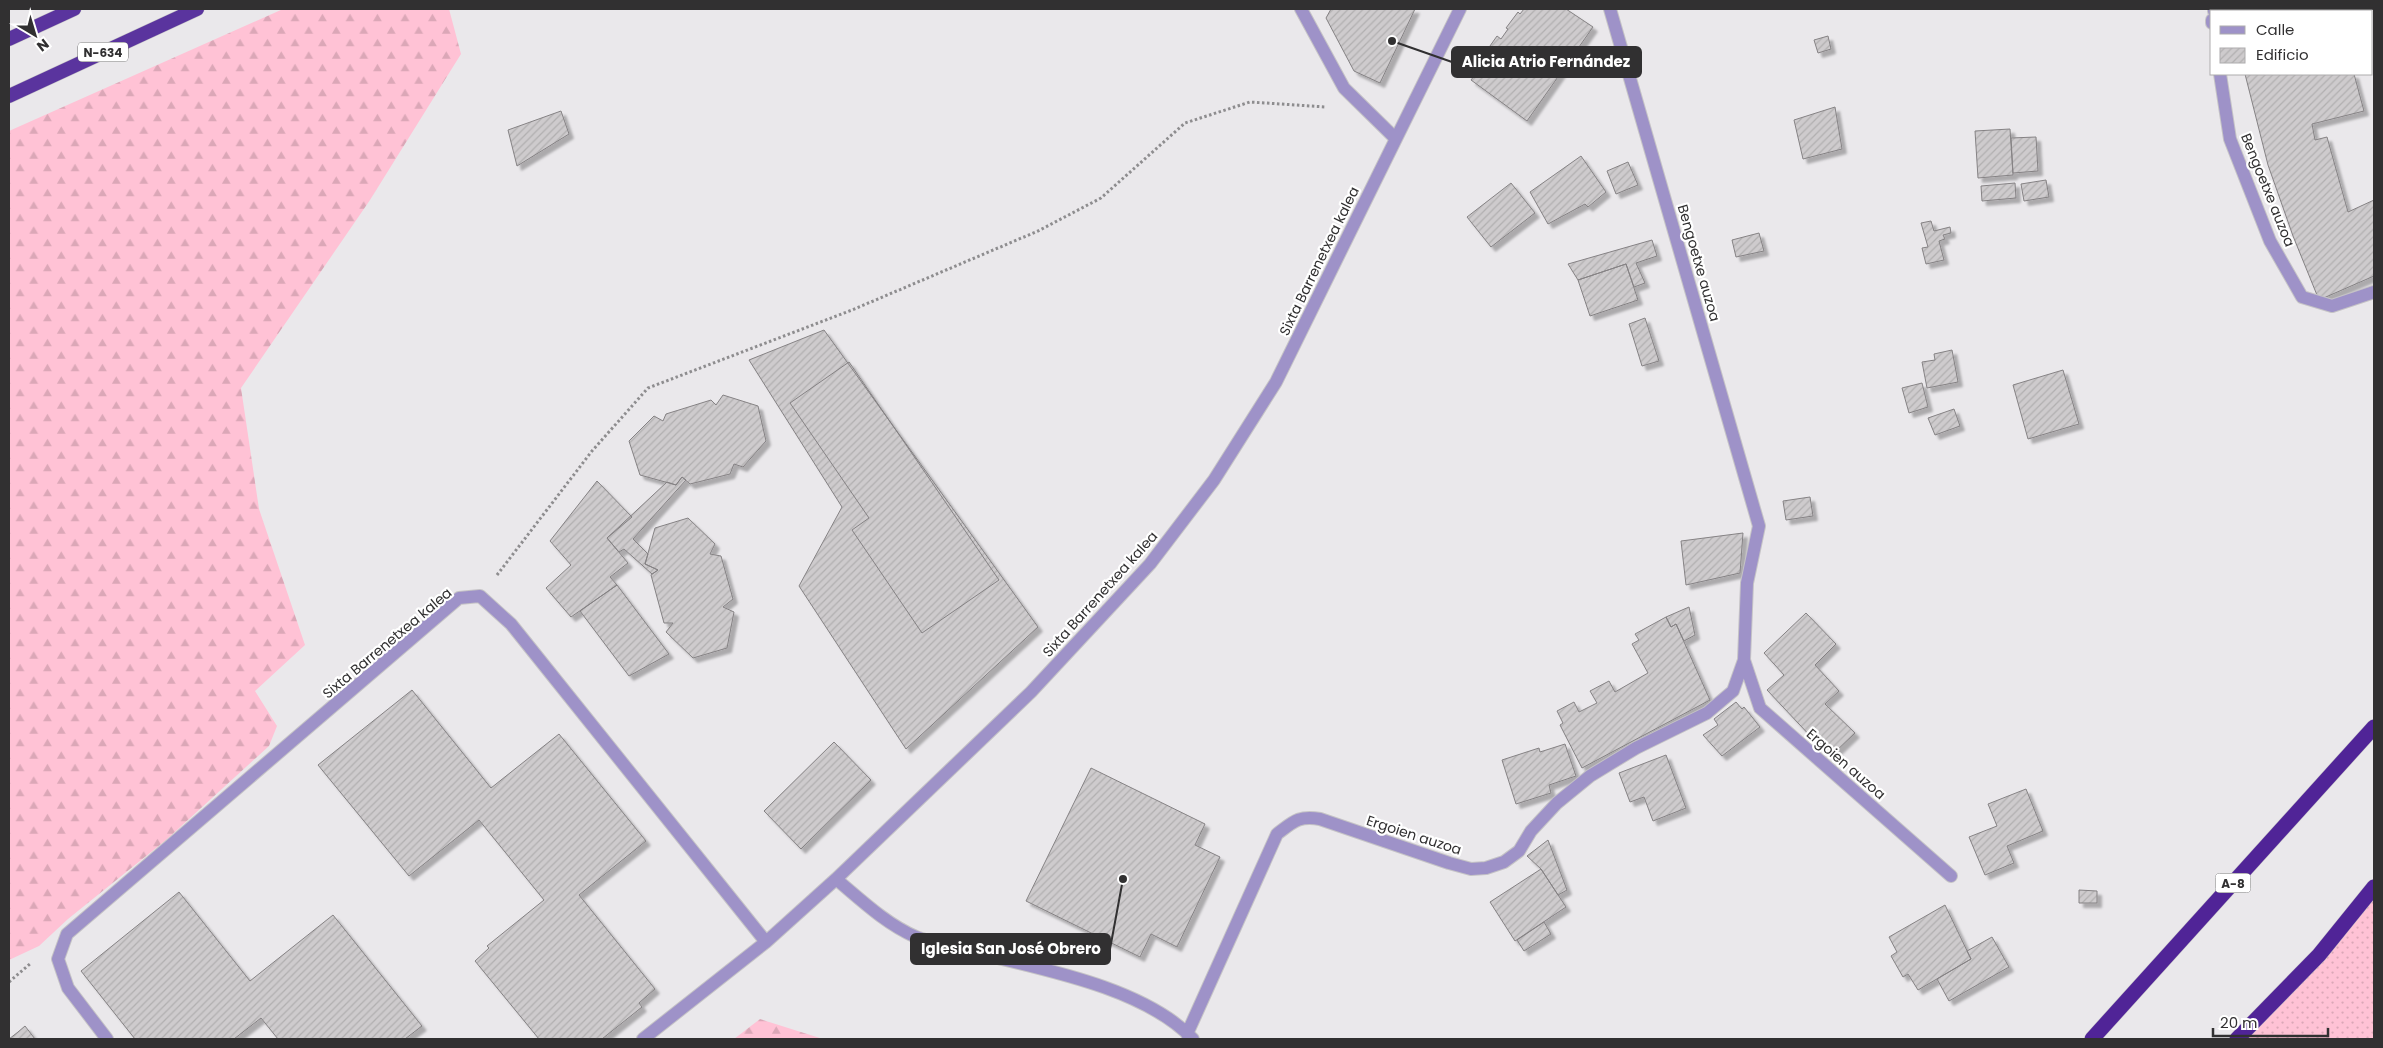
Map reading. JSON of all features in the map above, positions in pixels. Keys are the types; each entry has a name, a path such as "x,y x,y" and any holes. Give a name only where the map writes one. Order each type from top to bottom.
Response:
{"highway":[{"path":"9,39 74,9"},
{"name":"N-634","path":"9,96 197,9"},
{"name":"A-8","path":"2092,1039 2374,727"},
{"path":"2237,1039 2319,955 2374,887"}],"street":[{"path":"1301,9 1344,88 1395,138"},
{"name":"Sixta Barrenetxea kalea","path":"643,1039 766,942 836,879 1031,692 1150,564 1214,480 1276,382 1460,9"},
{"name":"Bengoetxe auzoa","path":"1610,9 1759,526"},
{"name":"Bengoetxe auzoa","path":"2220,75 2230,139 2270,241 2302,297 2332,306 2374,292"},
{"name":"Ergoien auzoa","path":"836,879 878,915 916,937 1100,986 1143,1005 1190,1036 1277,834 1294,821 1306,817 1320,820 1471,869 1486,868 1504,862 1519,851 1531,831 1557,802 1590,776 1636,748 1707,713 1733,691 1744,660 1747,583 1759,526"},
{"path":"480,596 511,624 766,942"},
{"name":"Sixta Barrenetxea kalea","path":"107,1039 68,988 58,959 67,934 459,598 480,596"},
{"name":"Ergoien auzoa","path":"1744,660 1760,708 1951,876"}],"path":[{"path":"480,596 592,452 648,388 852,310 1038,231 1101,198 1185,123 1250,102 1366,110"}],"green space":[{"path":"283,9 449,9 461,54 370,200 241,388 259,509 305,645 255,691 277,726 269,746 166,840 68,919 39,946 9,960 9,131"},
{"path":"2374,891 2374,1039 2244,1039"},
{"path":"760,1019 823,1039 734,1039"}],"building":[{"path":"1331,9 1415,9 1380,83 1354,71 1326,18"},
{"path":"1524,9 1566,9 1593,27 1527,121 1471,80 1489,56 1485,53 1497,36 1501,39 1508,29 1506,28 1518,12 1520,14"},
{"path":"2237,9 2286,9 2286,10"},
{"path":"1828,36 1831,49 1818,53 1814,40"},
{"path":"2245,75 2354,75 2364,111 2312,124 2315,140 2327,137 2348,212 2374,200 2374,276 2319,300 2293,236 2268,165"},
{"path":"1835,107 1842,149 1803,159 1794,120"},
{"path":"561,111 569,134 517,166 508,130"},
{"path":"2010,129 2013,175 1978,178 1975,131"},
{"path":"2036,137 2038,171 2013,173 2011,138"},
{"path":"1581,156 1606,192 1588,207 1585,204 1548,224 1530,192"},
{"path":"1628,162 1638,185 1616,194 1607,171"},
{"path":"2046,180 2049,197 2024,201 2021,184"},
{"path":"1511,183 1535,213 1491,247 1467,217"},
{"path":"2015,183 2016,198 1982,201 1981,186"},
{"path":"1931,221 1934,231 1950,227 1951,233 1943,235 1945,239 1939,241 1944,260 1926,264 1922,248 1928,247 1921,223"},
{"path":"1759,233 1764,251 1736,257 1732,240"},
{"path":"1652,240 1657,256 1636,263 1645,283 1634,287 1626,264 1578,280 1568,264"},
{"path":"1626,264 1638,300 1590,316 1578,280"},
{"path":"1645,318 1659,361 1642,366 1629,324"},
{"path":"824,330 1038,627 906,749 799,586 842,507 749,360"},
{"path":"1952,350 1958,382 1927,388 1922,362 1935,360 1934,354"},
{"path":"849,362 999,580 922,633 852,530 869,518 790,403"},
{"path":"2063,370 2079,424 2028,439 2013,385"},
{"path":"1922,383 1928,407 1909,413 1902,388"},
{"path":"723,395 758,406 766,441 743,467 734,464 730,474 690,484 682,477 676,485 640,475 629,441 654,416 663,421 666,414 711,400 716,405"},
{"path":"1954,409 1960,426 1935,435 1928,418"},
{"path":"682,477 686,480 633,539 648,554 645,564 658,570 652,574 624,549 619,552 607,538 667,482 676,485"},
{"path":"597,481 632,517 607,538 628,563 610,577 617,585 571,617 546,588 571,565 550,541"},
{"path":"1810,497 1813,516 1786,520 1783,501"},
{"path":"688,518 715,544 710,554 721,556 733,599 723,607 734,612 727,648 693,658 666,632 673,623 664,623 651,575 658,570 645,564 655,528"},
{"path":"1743,533 1740,573 1686,585 1681,541"},
{"path":"617,585 669,654 629,676 580,611"},
{"path":"1689,607 1695,635 1684,641 1676,624 1671,627 1666,617"},
{"path":"1806,613 1836,644 1815,665 1839,691 1825,704 1855,733 1830,757 1767,690 1784,675 1764,653"},
{"path":"1666,617 1671,627 1676,624 1710,700 1582,768 1560,725 1563,723 1557,711 1574,702 1579,712 1597,703 1590,691 1609,681 1615,692 1648,673 1632,644 1639,640 1635,634"},
{"path":"412,690 491,788 559,734 646,841 579,895 655,989 639,1003 642,1007 602,1039 539,1039 475,961 489,948 487,946 544,900 479,820 409,876 318,765"},
{"path":"1736,702 1742,709 1744,707 1760,727 1722,756 1703,735 1718,725 1714,719"},
{"path":"834,742 871,780 801,849 764,811"},
{"path":"1565,744 1576,776 1549,785 1551,793 1516,804 1502,760 1539,748 1540,752"},
{"path":"1666,755 1686,808 1653,821 1644,797 1630,802 1619,773"},
{"path":"1091,768 1205,824 1195,845 1220,857 1177,947 1151,934 1140,957 1026,901"},
{"path":"2026,789 2043,831 2007,846 2014,863 1985,875 1969,837 1997,826 1988,804"},
{"path":"1548,840 1567,890 1558,895 1541,869 1527,856"},
{"path":"1541,869 1566,907 1515,941 1490,902"},
{"path":"2079,890 2097,891 2097,903 2079,903"},
{"path":"179,892 250,981 333,915 422,1026 405,1039 278,1039 261,1018 234,1039 135,1039 81,971"},
{"path":"1945,905 1971,959 1918,990 1908,974 1903,977 1891,956 1897,952 1889,937"},
{"path":"1544,922 1551,934 1524,951 1517,940"},
{"path":"1992,937 2009,967 1949,1001 1937,979 1971,959 1967,951"},
{"path":"25,1026 35,1039 9,1039 18,1032"}],"place":[{"name":"Alicia Atrio Fernández","path":"1392,41"},
{"name":"Iglesia San José Obrero","path":"1123,879"}]}
